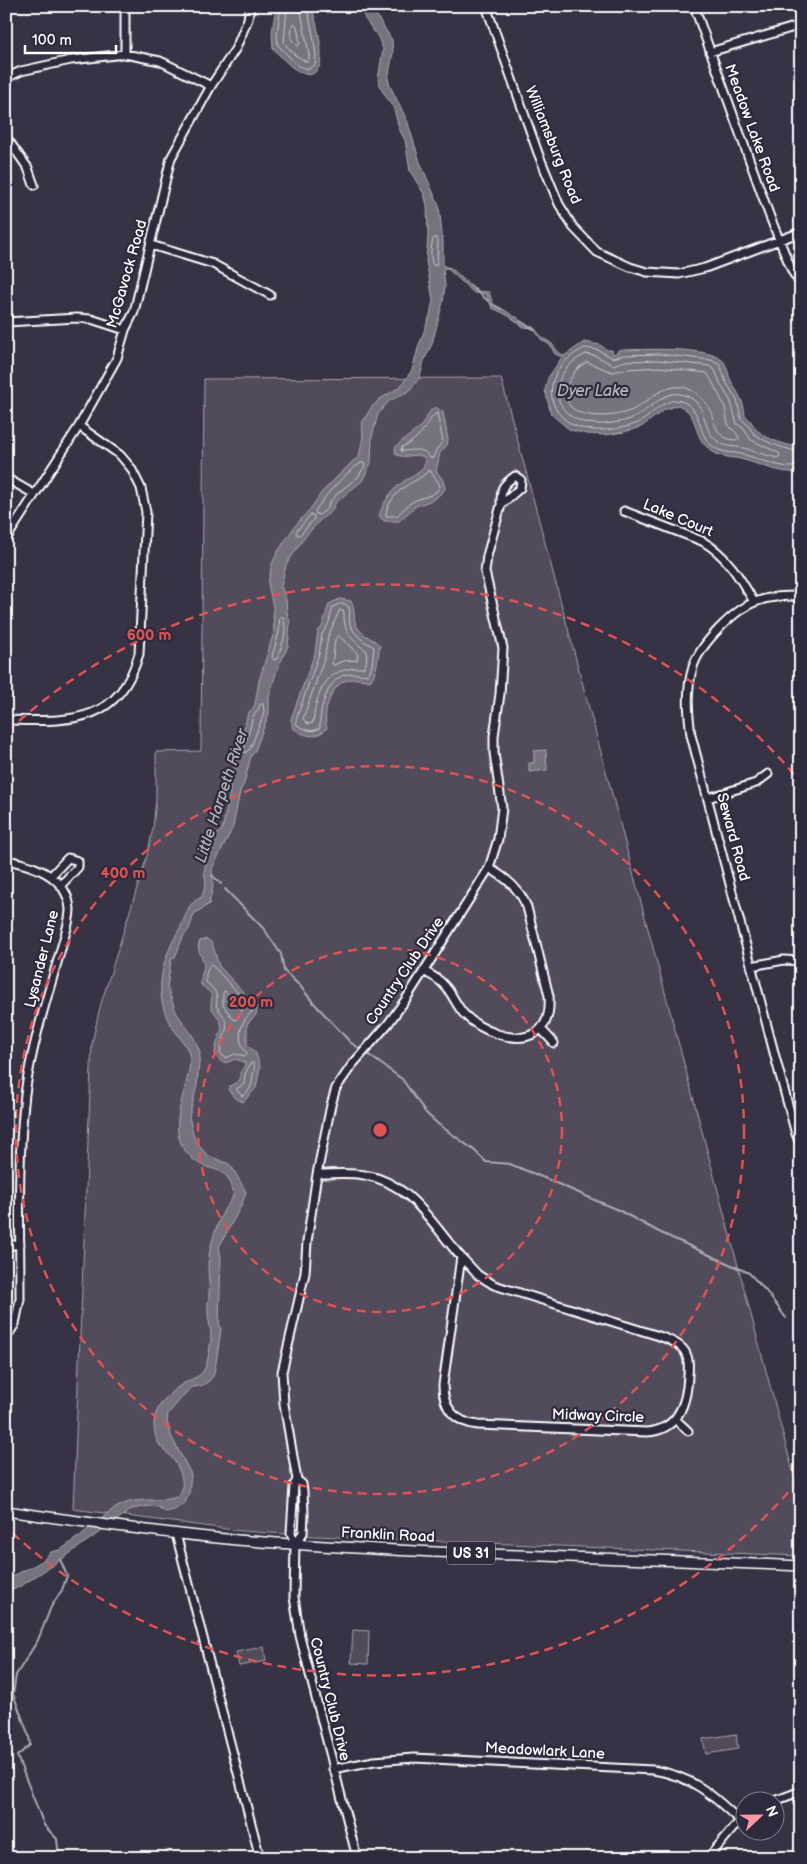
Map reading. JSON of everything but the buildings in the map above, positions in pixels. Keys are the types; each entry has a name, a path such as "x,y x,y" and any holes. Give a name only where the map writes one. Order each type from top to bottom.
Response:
{"main road":[{"name":"Franklin Road","path":"6,1511 176,1534 295,1543 801,1566"}],"street":[{"path":"125,6 126,54"},
{"name":"McGavock Road","path":"6,539 78,426 117,358 125,330 134,312 170,158 211,86 236,48 248,19 250,6"},
{"name":"Williamsburg Road","path":"486,6 558,204 573,227 597,252 630,267 647,272 679,274 705,268 801,232"},
{"name":"Meadow Lake Road","path":"694,6 780,240 792,271 801,284"},
{"path":"710,52 801,25"},
{"path":"6,78 21,71 70,60 126,54 160,61 211,86"},
{"path":"6,137 28,168 34,185"},
{"path":"150,245 213,264 270,296"},
{"path":"6,322 60,318 84,319 125,330"},
{"path":"6,720 55,721 90,715 122,693 133,674 139,654 146,512 141,488 131,468 120,455 78,426"},
{"path":"6,478 34,494"},
{"name":"Country Club Drive","path":"357,1858 300,1636 294,1597 295,1543 291,1533 294,1485 297,1480 284,1404 282,1372 305,1273 307,1242 318,1174 336,1088 357,1059 393,1018 424,971 489,868 498,839 502,818 502,800 494,753 494,736 500,694 503,648 485,572 487,556 501,505"},
{"name":"Lake Court","path":"624,511 711,546 736,571 754,602"},
{"name":"Seward Road","path":"801,596 780,596 754,602 721,625 697,657 688,696 691,735 751,966 796,1134 801,1146"},
{"path":"708,798 756,783 768,774"},
{"path":"51,876 68,858 78,861 78,868 61,885"},
{"name":"Lysander Lane","path":"6,860 28,864 51,876 64,888 70,909 68,924 35,1045 26,1092 20,1145 20,1299 15,1324 6,1338"},
{"path":"424,971 444,984 460,1010 480,1025 516,1038 533,1034 545,1024 548,1014 549,996 527,907 520,894 510,882 489,868"},
{"path":"751,966 784,960 801,961"},
{"path":"541,1029 554,1043"},
{"path":"318,1174 363,1174 398,1187 417,1203 478,1275 494,1285 678,1344 687,1356 688,1377 682,1409 675,1419 688,1431"},
{"path":"6,1246 20,1244"},
{"name":"Midway Circle","path":"461,1257 443,1385 443,1397 446,1406 456,1418 478,1425 640,1432 660,1429 675,1419"},
{"name":"Country Club Drive","path":"295,1543 302,1533 304,1514 302,1484 297,1480"},
{"path":"176,1534 260,1858"},
{"name":"Meadowlark Lane","path":"333,1769 374,1761 414,1758 653,1770 679,1777 701,1787 734,1813"},
{"path":"784,1797 801,1791"},
{"path":"708,1858 734,1829"}],"shaded area":[{"path":"501,378 801,1502 801,1556 315,1536 242,1531 73,1509 92,1043 100,1007 147,856 153,828 156,799 156,752 201,751 204,379"},
{"path":"353,1630 369,1631 368,1664 351,1663"},
{"path":"264,1647 266,1661 239,1666 236,1652"},
{"path":"736,1734 738,1749 706,1754 703,1739"}],"water":[{"path":"276,6 311,6 317,27 321,54 319,67 314,73 308,75 295,69 273,48 272,33"},
{"name":"Dyer Lake","path":"360,6 373,6 392,40 393,53 388,79 407,120 420,162 439,206 443,242 443,266 451,268 476,291 489,292 494,305 517,317 522,325 534,328 564,356 584,342 600,345 607,350 612,350 613,354 617,353 618,350 657,349 705,353 717,357 724,362 731,381 742,401 745,416 756,429 773,440 801,448 801,470 792,472 772,469 712,452 703,443 690,414 678,405 664,410 641,427 624,432 605,435 587,434 570,430 551,414 545,390 548,378 562,357 555,354 550,345 542,340 533,328 522,327 516,321 492,308 486,294 474,293 448,269 443,269 445,286 443,302 432,344 424,361 420,377 409,391 389,401 378,414 372,437 371,463 362,481 336,502 331,512 320,520 304,538 286,565 281,586 286,600 290,623 288,646 277,670 269,697 269,713 255,751 251,756 244,784 240,791 233,827 212,869 213,886 209,904 194,914 175,957 171,960 167,987 176,1012 194,1038 200,1052 197,1085 189,1117 195,1141 207,1155 229,1164 246,1192 241,1206 219,1247 221,1257 219,1322 221,1330 213,1376 203,1385 190,1388 168,1414 167,1422 171,1436 191,1474 189,1493 185,1503 174,1510 166,1512 158,1507 149,1506 132,1509 65,1557 21,1586 6,1593 6,1580 42,1561 51,1552 62,1549 114,1509 134,1501 177,1497 182,1490 179,1469 174,1460 158,1442 155,1433 155,1415 167,1397 178,1387 204,1370 209,1353 211,1335 208,1311 208,1265 211,1244 218,1223 232,1198 233,1190 227,1176 194,1160 180,1141 178,1132 179,1111 190,1059 186,1047 166,1016 162,1003 161,990 164,965 168,952 190,906 202,897 206,882 204,871 207,859 216,835 222,830 230,793 230,783 248,713 255,704 259,681 274,632 273,607 268,583 272,564 295,526 322,492 359,457 363,437 362,423 371,408 380,399 400,387 412,370 433,300 426,261 428,236 427,205 424,194 410,171 405,140 399,129 394,109 380,87 378,79 383,49 378,37 365,19"},
{"path":"435,407 443,412 448,440 447,445 440,453 436,471 443,480 445,489 435,499 416,506 399,521 384,521 379,516 384,503 396,488 421,470 426,461 424,457 417,455 399,456 396,454 395,448 420,427 430,411"},
{"path":"340,599 351,601 358,628 380,646 376,669 370,681 349,679 338,685 326,709 327,728 319,734 310,736 293,728 291,719 315,653 318,631 322,627 329,604"},
{"path":"546,750 547,770 529,772 529,763 534,763 534,751"},
{"path":"207,939 212,943 219,966 257,1007 256,1015 247,1024 247,1045 256,1053 260,1067 256,1088 243,1102 228,1090 230,1086 240,1080 240,1073 245,1065 244,1062 235,1059 224,1062 215,1054 222,1027 211,1008 211,995 201,985 204,965 198,947 200,941"}],"waterway":[{"path":"471,286 488,301"},
{"path":"492,304 501,309"},
{"path":"520,321 535,330"},
{"path":"212,875 221,884"},
{"path":"225,889 264,929 281,954 284,971 351,1043 362,1050"},
{"path":"366,1053 402,1079 426,1113 474,1150 486,1162 510,1164 549,1180 620,1211 659,1232 749,1273 766,1291 786,1318"},
{"path":"59,1858 57,1839 44,1825 17,1756 30,1745 29,1736 13,1694 16,1675 38,1640 51,1607 62,1590 67,1576 60,1559"}],"water label":[{"name":"Little Harpeth River","path":"222,796"}]}
